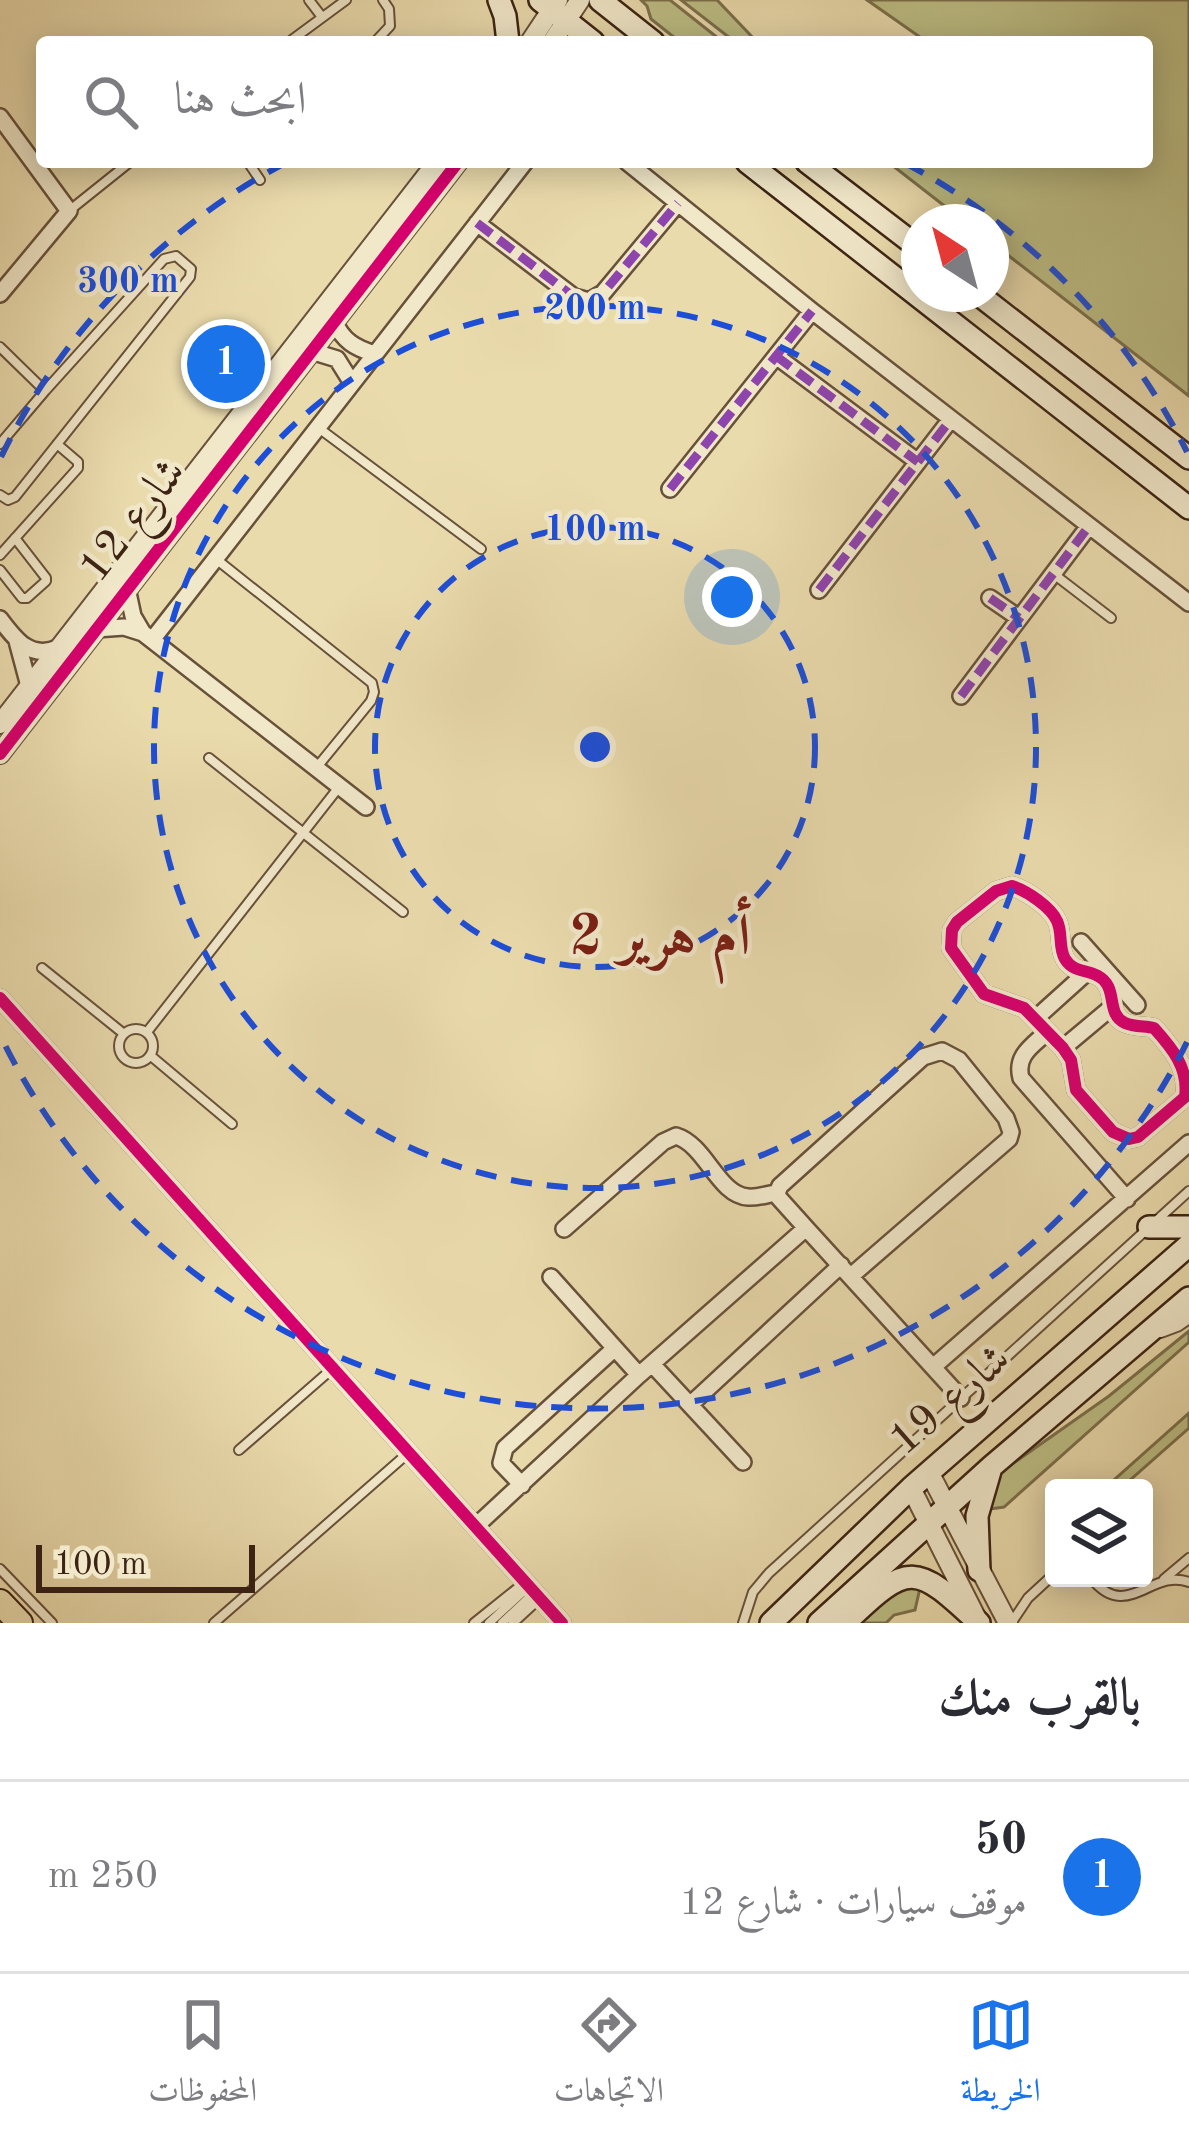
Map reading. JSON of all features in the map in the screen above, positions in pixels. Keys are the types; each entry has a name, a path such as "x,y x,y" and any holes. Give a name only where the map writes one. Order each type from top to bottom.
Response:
{"main road":[{"path":"499,0 507,36"},
{"path":"564,17 597,0 646,36"},
{"path":"627,0 650,36"},
{"path":"755,168 1189,508"},
{"path":"815,168 901,234"},
{"path":"1001,312 1189,458"},
{"path":"1149,1226 1189,1227"},
{"name":"شارع 19","path":"771,1623 911,1488 1189,1245"},
{"name":"شارع 19","path":"819,1623 991,1467 1189,1298"},
{"path":"980,1570 977,1516 991,1467"},
{"path":"845,1623 881,1588 913,1577 938,1585 980,1623"},
{"path":"0,1602 20,1623"}],"street":[{"path":"538,36 580,0"},
{"path":"0,117 36,166"},
{"path":"0,294 69,211 37,168"},
{"name":"شارع 12","path":"0,754 95,629 104,604 432,168"},
{"name":"شارع 12","path":"0,724 58,648 127,588 453,168"},
{"path":"148,637 215,559 520,168"},
{"path":"634,168 1189,603"},
{"path":"477,223 574,297 589,301 603,293 678,203"},
{"path":"670,489 812,311"},
{"path":"334,321 350,344 375,354"},
{"path":"311,351 337,359 352,383"},
{"path":"776,356 918,462"},
{"path":"819,590 951,419"},
{"path":"961,696 1089,526"},
{"path":"127,588 130,607 148,637"},
{"path":"990,598 1019,618"},
{"path":"0,619 17,641 29,686"},
{"path":"95,629 124,627 148,637 366,807"},
{"path":"17,641 40,652 58,648"},
{"path":"1021,889 1054,916 1065,959 1086,974 1109,981 1112,1007 1119,1019 1154,1028 1189,1077 1185,1097 1146,1132 1129,1139 1113,1132 1076,1090 1071,1060 1034,1019 1018,1005 989,998 980,990 950,948 952,930 996,890 1021,889"},
{"path":"1081,942 1109,981 1137,1006"},
{"path":"1034,1019 1086,974"},
{"path":"0,998 562,1623"},
{"path":"1063,1048 1112,1007"},
{"path":"1046,1033 1021,1058 1021,1078 1127,1199"},
{"path":"691,1404 846,1270 1009,1139 1011,1132 1006,1118 959,1060 942,1051 923,1057 785,1180 777,1193"},
{"path":"564,1229 663,1142 676,1136 690,1142 734,1193 749,1197 777,1193"},
{"path":"933,1366 1189,1143"},
{"path":"777,1193 962,1398"},
{"path":"476,1526 806,1228"},
{"path":"551,1277 614,1349 691,1404 743,1462"},
{"path":"1155,1328 1189,1313"},
{"path":"522,1485 501,1463 505,1448 614,1349"},
{"path":"929,1472 1010,1623"},
{"path":"911,1488 980,1623"}],"lane":[{"path":"309,0 322,17"},
{"path":"297,36 346,0"},
{"path":"380,36 390,26 383,0"},
{"path":"69,211 123,168"},
{"path":"252,168 260,180"},
{"path":"0,444 164,259 176,256 189,266 190,277 15,497 8,500 0,495"},
{"path":"0,347 45,391"},
{"path":"318,428 481,549"},
{"path":"0,555 78,468 78,462 57,444"},
{"path":"0,570 22,598 46,581 15,538"},
{"path":"215,559 374,687 371,701 316,768"},
{"path":"1053,573 1111,618"},
{"path":"209,758 403,912"},
{"path":"147,1032 340,786"},
{"path":"42,968 124,1034"},
{"path":"138,1028 147,1032 154,1043 151,1056 142,1063 125,1060 119,1050 124,1034 138,1028"},
{"path":"151,1056 232,1124"},
{"path":"743,1623 760,1582 1189,1191"},
{"path":"239,1450 333,1368"},
{"path":"214,1623 409,1452"},
{"path":"1158,1584 1189,1558"},
{"path":"0,1570 52,1623"},
{"path":"1153,1586 1176,1578 1189,1582"},
{"path":"1010,1623 1045,1582"},
{"path":"1100,1587 1116,1596 1151,1587"},
{"path":"474,1623 532,1590"},
{"path":"489,1623 532,1590"},
{"path":"502,1623 532,1590"},
{"path":"513,1623 532,1590"}],"green space":[{"path":"641,0 670,0 715,36 672,36 651,19"},
{"path":"681,0 717,0 751,36 727,36"},
{"path":"867,0 1189,0 1189,396 1009,256 1009,204 942,204 896,168 1153,168 1153,36 918,36"},
{"path":"1189,1331 1189,1342 1004,1507 983,1510 1001,1472 1109,1396"},
{"path":"1189,1413 1189,1428 1131,1479 1115,1479"},
{"path":"905,1587 920,1588 915,1610 894,1615 886,1623 850,1623"}],"marked path":[{"path":"477,223 574,297 589,301 603,293 678,203"},
{"path":"670,489 812,311"},
{"path":"776,356 918,462"},
{"path":"819,590 951,419"},
{"path":"961,696 1089,526"},
{"path":"990,598 1019,618"}],"cycle path":[{"path":"0,754 453,168"},
{"path":"1012,886 1038,900 1054,916 1065,959 1104,981 1119,1019 1154,1028 1178,1059 1185,1097 1138,1137 1129,1139 1113,1132 1076,1090 1071,1060 1063,1048 1024,1008 984,994 951,948 957,922 996,891 1012,886"},
{"path":"0,998 562,1623"}],"place":[{"name":"50","path":"226,364"}],"district":[{"name":"أم هرير 2","path":"660,939"}]}
